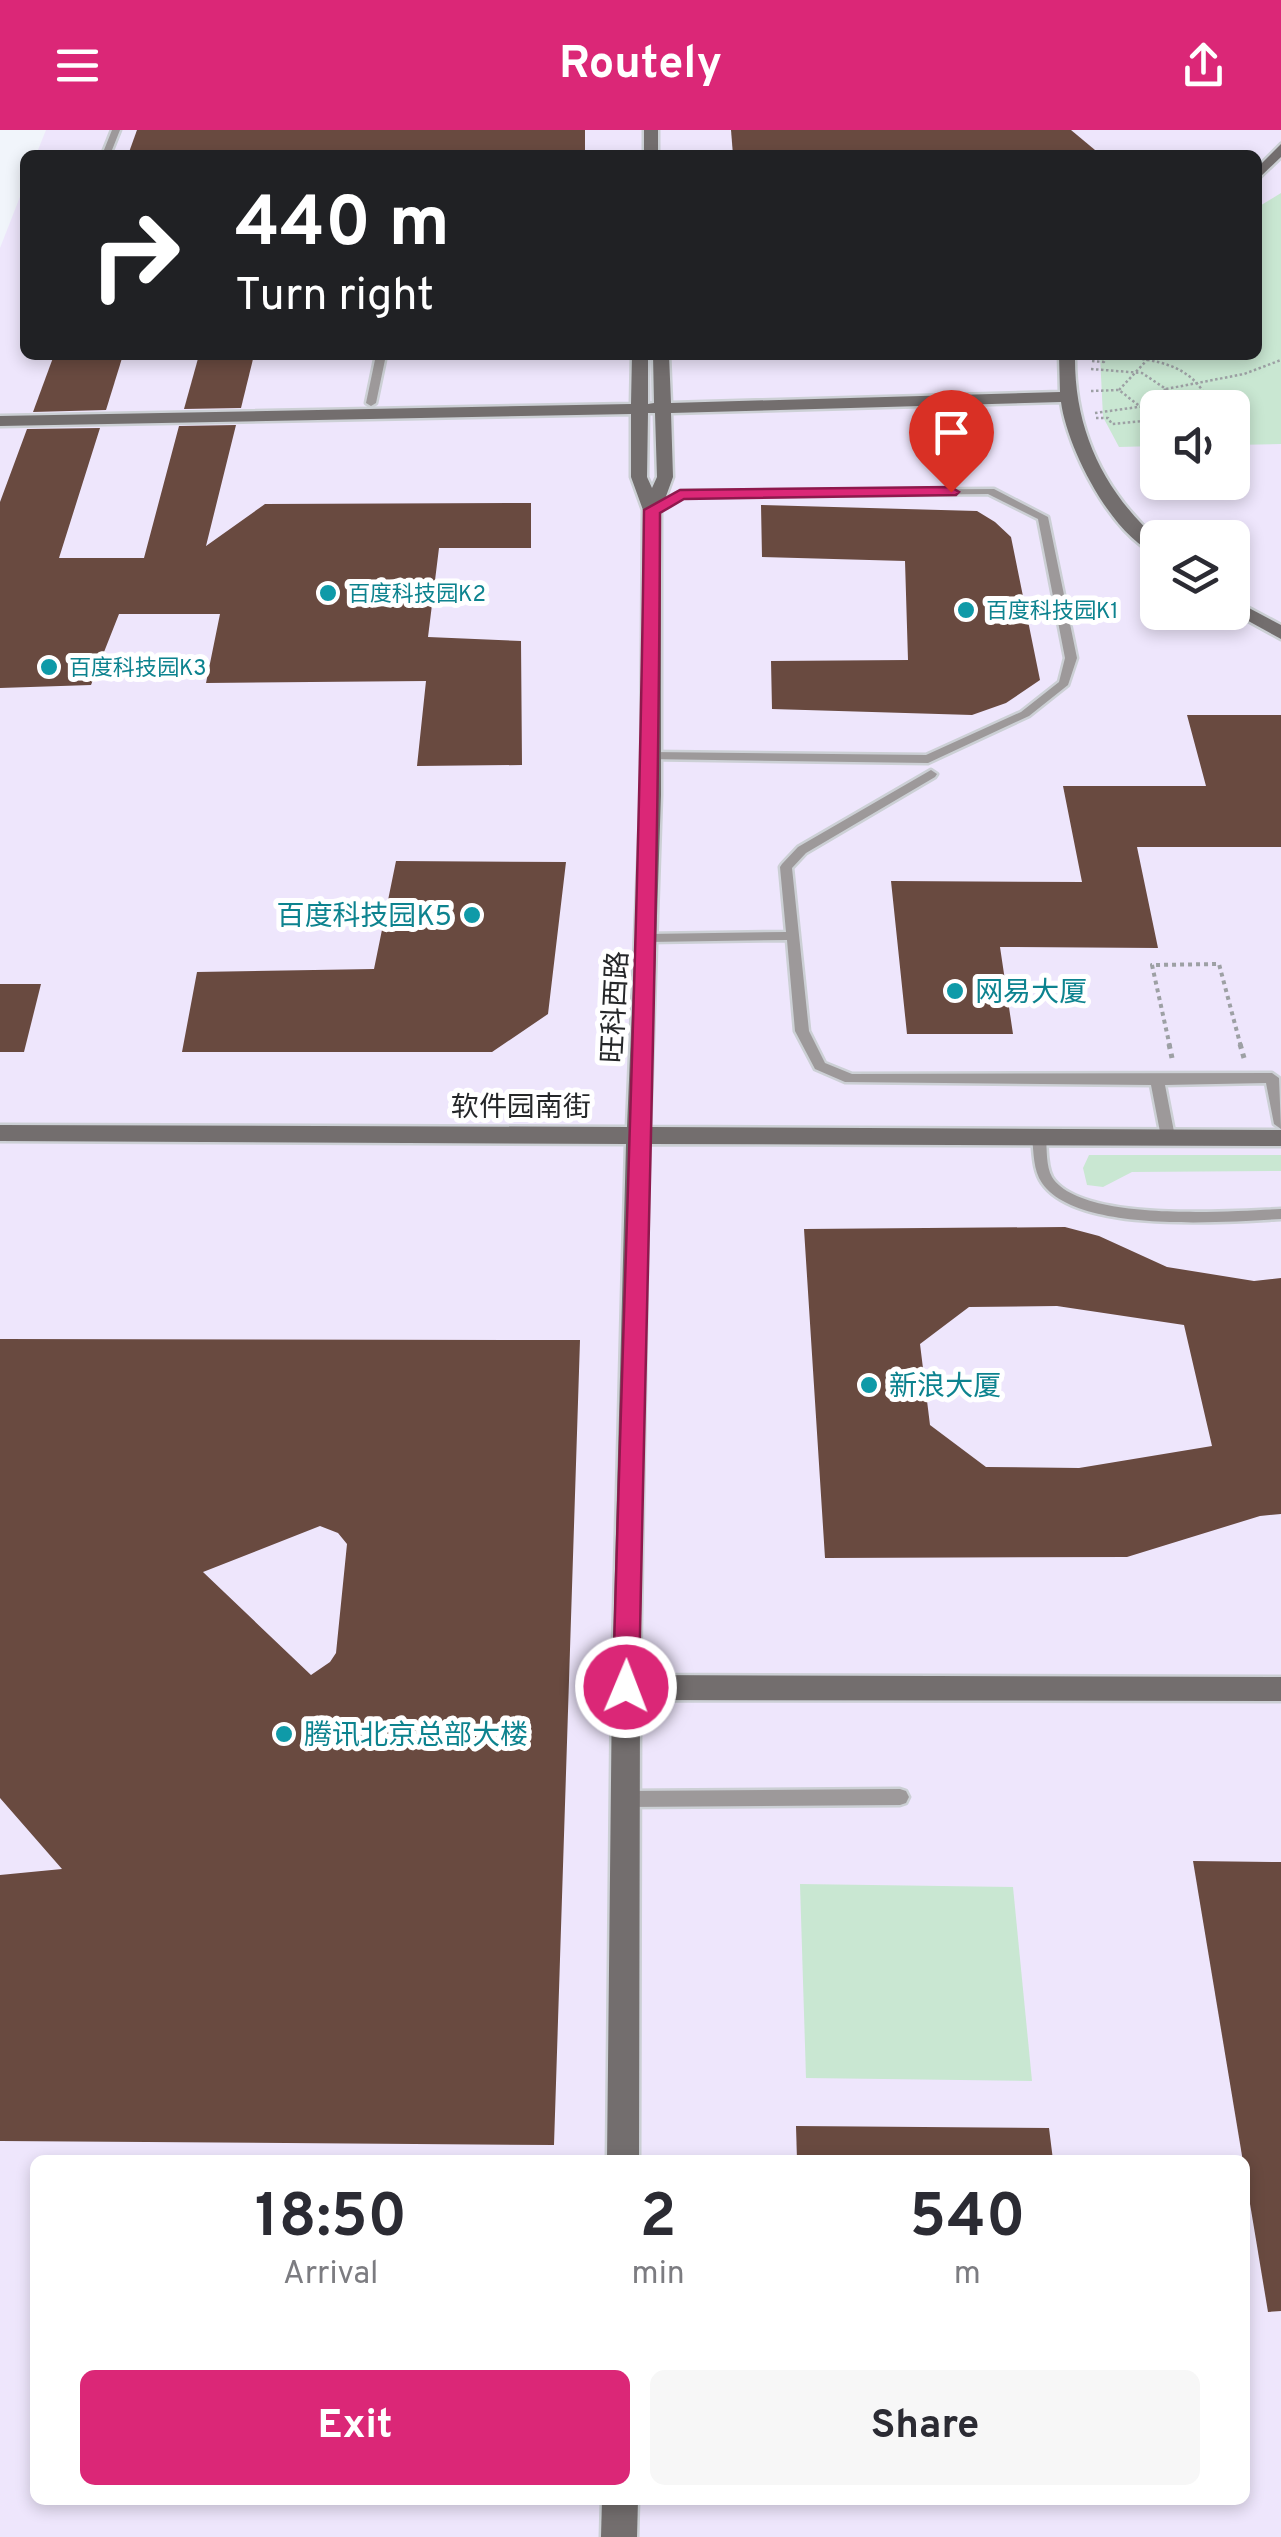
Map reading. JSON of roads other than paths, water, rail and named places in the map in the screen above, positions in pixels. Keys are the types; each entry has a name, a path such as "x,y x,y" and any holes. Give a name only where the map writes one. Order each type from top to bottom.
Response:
{"street":[{"path":"1262,169 1281,148"},
{"path":"640,360 639,477 652,510"},
{"path":"652,510 665,478 661,360"},
{"path":"1067,360 1064,391 1073,431 1088,462 1140,534"},
{"path":"0,421 1064,391"},
{"path":"0,408 640,402"},
{"name":"旺科西路","path":"622,2155 626,1687 638,1137 648,938 652,510"},
{"path":"1250,615 1281,633"},
{"name":"软件园南街","path":"0,1133 1281,1138"},
{"path":"626,1687 1281,1689"},
{"path":"619,2537 620,2505"}],"lane":[{"path":"371,403 380,360"},
{"path":"652,510 680,494 990,491 1043,517 1071,658 1064,683 1025,714 928,759 652,756"},
{"path":"931,774 802,850 786,867 802,1031 820,1066 850,1079 1277,1078 1281,1124"},
{"path":"648,938 793,936"},
{"path":"1157,1080 1168,1137"},
{"path":"1039,1138 1046,1180 1070,1201 1186,1218 1281,1214"},
{"path":"626,1799 900,1797"}],"place":[{"name":"百度科技园K2","path":"328,593"},
{"name":"百度科技园K1","path":"966,610"},
{"name":"百度科技园K3","path":"49,667"},
{"name":"百度科技园K5","path":"472,915"},
{"name":"网易大厦","path":"955,991"},
{"name":"新浪大厦","path":"869,1385"},
{"name":"腾讯北京总部大楼","path":"284,1734"}]}
